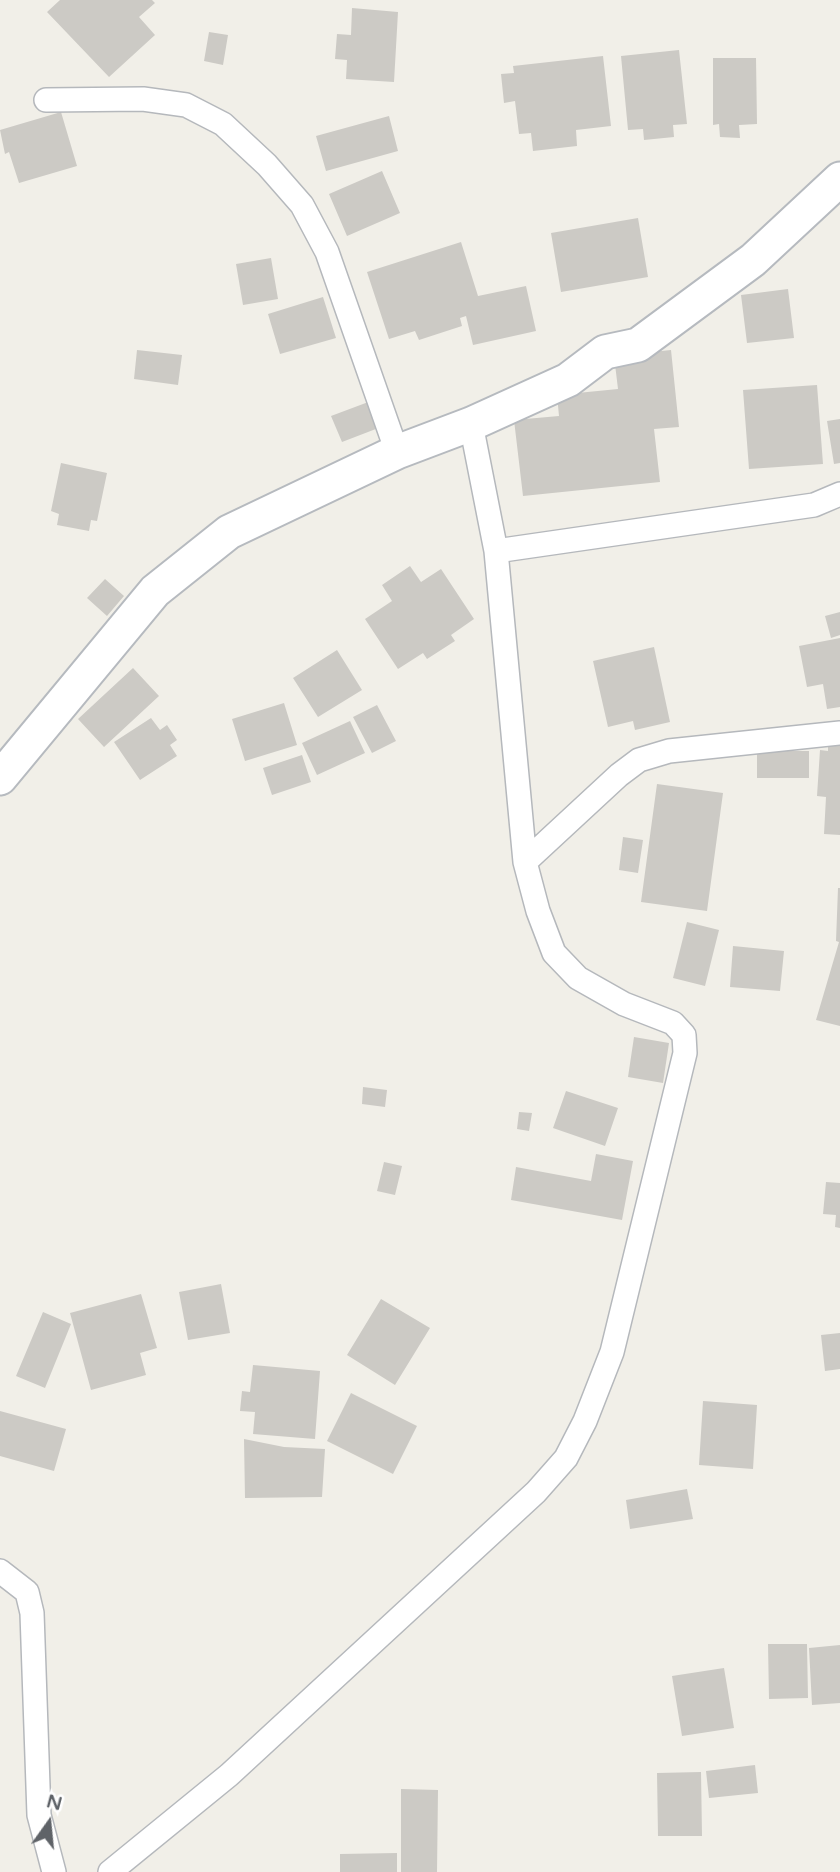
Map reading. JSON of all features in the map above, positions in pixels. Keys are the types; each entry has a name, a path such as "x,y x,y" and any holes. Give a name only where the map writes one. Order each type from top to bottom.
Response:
{"street":[{"path":"46,100 143,99 187,105 223,124 267,165 302,205 327,252 397,452"},
{"path":"0,778 155,591 229,532 397,452 471,424 568,380 605,352 638,345 753,260 840,179"},
{"path":"110,1872 239,1766 536,1492 566,1458 585,1421 612,1352 685,1053 684,1035 673,1023 624,1004 578,978 554,953 525,862 496,551 471,424"},
{"path":"496,551 814,505 840,494"},
{"path":"525,862 619,775 639,760 669,751 840,733"},
{"path":"0,1571 27,1592 32,1613 39,1815 54,1872"}],"building":[{"path":"60,0 152,0 155,3 139,17 155,35 109,77 47,12"},
{"path":"352,8 398,12 394,82 346,79 347,60 335,59 337,34 351,35"},
{"path":"209,32 228,35 223,65 204,61"},
{"path":"679,50 687,124 673,125 674,137 644,140 643,129 628,130 621,56"},
{"path":"603,56 611,126 576,130 577,146 533,151 531,133 519,134 515,101 504,103 501,74 514,73 513,66"},
{"path":"713,58 756,58 757,124 739,125 740,138 720,137 719,124 713,125"},
{"path":"61,112 77,166 19,183 9,152 5,154 0,130"},
{"path":"389,116 398,151 326,171 316,136"},
{"path":"382,171 400,213 347,236 329,194"},
{"path":"638,218 648,277 561,292 551,233"},
{"path":"461,242 478,296 526,286 536,331 473,345 466,316 460,318 462,326 419,340 415,331 389,339 367,272"},
{"path":"271,258 278,299 243,305 236,264"},
{"path":"788,289 794,338 747,343 741,295"},
{"path":"323,297 336,338 280,354 268,314"},
{"path":"137,350 182,355 178,385 134,379"},
{"path":"671,350 679,427 654,429 660,482 523,496 514,420 559,416 557,395 618,389 614,356"},
{"path":"817,385 823,464 749,469 743,390"},
{"path":"371,401 381,427 342,442 331,416"},
{"path":"840,419 840,463 834,464 827,421"},
{"path":"61,463 107,473 97,521 91,520 89,531 57,525 59,514 51,511"},
{"path":"410,566 421,582 441,569 474,619 451,635 455,641 427,659 423,653 398,669 365,619 392,601 382,585"},
{"path":"105,579 124,596 107,616 87,598"},
{"path":"840,612 840,635 831,638 825,616"},
{"path":"840,638 840,707 827,709 823,684 807,687 799,646"},
{"path":"654,647 670,722 635,730 633,721 608,727 593,661"},
{"path":"337,650 362,690 318,717 293,678"},
{"path":"133,668 159,696 104,747 78,719"},
{"path":"284,703 297,745 245,761 232,719"},
{"path":"377,705 396,741 372,753 353,717"},
{"path":"151,718 160,730 167,725 177,740 170,745 177,756 140,780 114,742"},
{"path":"350,721 365,753 317,775 302,743"},
{"path":"828,744 840,744 840,835 824,834 826,797 817,796 820,750 828,751"},
{"path":"757,751 809,751 809,778 757,778"},
{"path":"302,755 311,782 272,795 263,768"},
{"path":"657,784 723,793 707,911 641,902"},
{"path":"623,837 643,840 638,873 619,870"},
{"path":"840,888 840,1026 816,1020 839,942 836,941"},
{"path":"687,922 719,930 705,986 673,978"},
{"path":"733,946 784,951 780,991 730,987"},
{"path":"634,1037 669,1043 663,1083 628,1077"},
{"path":"363,1087 387,1090 385,1107 362,1104"},
{"path":"566,1091 618,1108 605,1146 553,1128"},
{"path":"519,1112 532,1113 529,1131 517,1129"},
{"path":"596,1154 633,1161 622,1220 511,1200 516,1167 591,1181"},
{"path":"384,1162 402,1166 395,1195 377,1191"},
{"path":"826,1182 840,1183 840,1228 835,1227 836,1215 823,1214"},
{"path":"221,1284 230,1333 188,1340 179,1292"},
{"path":"141,1294 157,1348 140,1353 146,1375 91,1390 70,1313"},
{"path":"381,1299 430,1328 395,1385 347,1355"},
{"path":"43,1312 71,1324 45,1388 16,1376"},
{"path":"840,1333 840,1369 825,1371 821,1335"},
{"path":"253,1365 320,1371 315,1439 253,1434 255,1412 240,1411 242,1391 250,1392"},
{"path":"351,1393 417,1426 393,1474 327,1441"},
{"path":"703,1401 757,1405 753,1469 699,1465"},
{"path":"0,1411 66,1429 54,1471 0,1456"},
{"path":"244,1439 284,1447 325,1449 322,1497 245,1498"},
{"path":"687,1489 693,1519 630,1529 626,1500"},
{"path":"768,1644 807,1644 808,1698 769,1699"},
{"path":"840,1645 840,1703 812,1705 809,1648"},
{"path":"724,1668 734,1728 682,1736 672,1676"},
{"path":"755,1765 758,1793 709,1798 706,1771"},
{"path":"701,1772 702,1836 658,1836 657,1773"},
{"path":"401,1789 438,1790 437,1872 401,1872"},
{"path":"397,1853 397,1872 340,1872 340,1854"}]}
